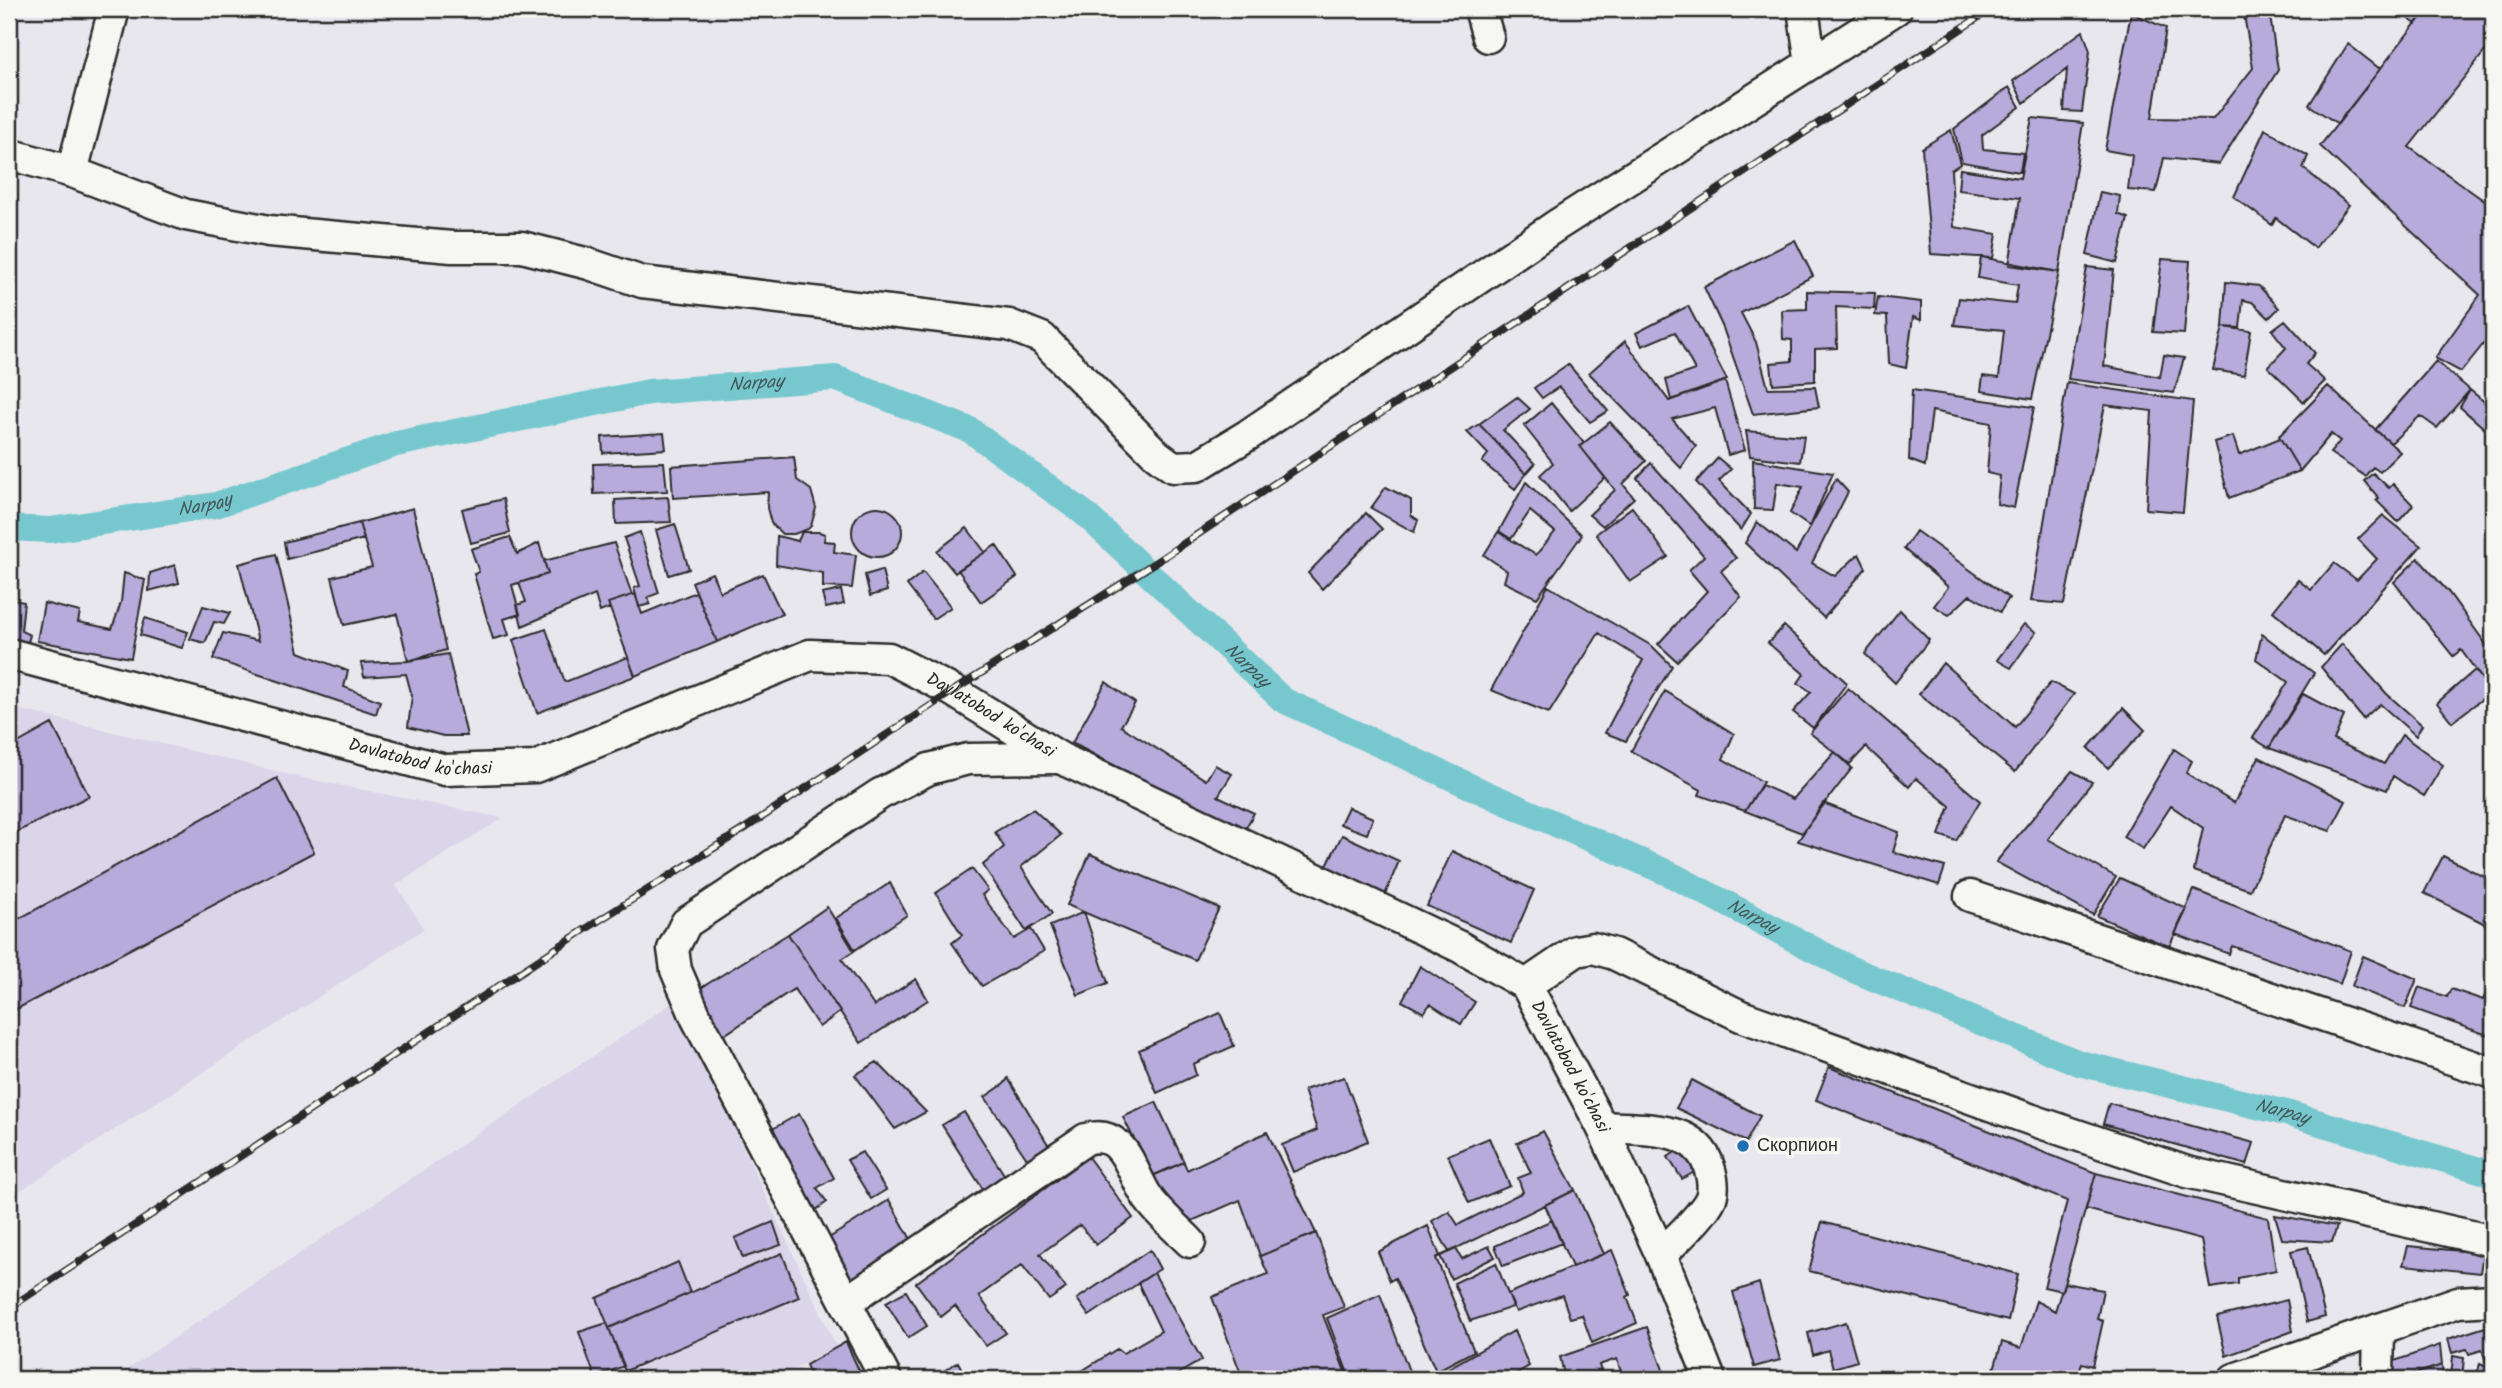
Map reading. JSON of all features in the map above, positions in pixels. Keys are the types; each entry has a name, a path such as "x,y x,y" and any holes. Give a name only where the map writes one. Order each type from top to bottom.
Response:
{"street":[{"path":"72,172 114,9"},
{"path":"1480,9 1488,37"},
{"path":"1803,9 1811,63"},
{"path":"9,154 72,172 186,215 269,232 452,247 522,247 589,264 642,282 1009,325 1042,338 1157,455 1173,467 1197,466 1260,427 1557,225 1896,9"},
{"name":"Davlatobod ko'chasi","path":"9,654 445,770 535,767 810,655 889,658 953,691 1060,758 1461,947 1526,985 1602,1127 1661,1255 1710,1379"},
{"path":"887,1379 696,1017 676,970 673,949 686,923 880,794 929,769 968,759 1060,758"},
{"path":"1970,896 2493,1073"},
{"path":"1526,985 1576,951 1593,948 1614,954 1741,1016 2187,1172 2493,1241"},
{"path":"1602,1127 1676,1134 1695,1142 1706,1156 1713,1177 1711,1198 1661,1255"},
{"path":"846,1302 1086,1139 1100,1135 1112,1141 1127,1157 1149,1200 1190,1242"},
{"path":"2234,1379 2458,1302 2493,1300"},
{"path":"2378,1379 2379,1329"}],"shaded area":[{"path":"9,707 304,778 503,818 396,885 424,929 9,1198"},
{"path":"675,1001 837,1348 773,1379 113,1379"}],"building":[{"path":"2243,9 2269,9 2278,70 2219,164 2164,158 2156,192 2128,190 2132,155 2105,150 2131,13 2166,28 2152,118 2213,119 2253,68"},
{"path":"2394,9 2427,9 2416,24"},
{"path":"2427,9 2493,9 2493,41 2409,147 2493,207 2493,332 2461,372 2435,358 2480,295 2320,146"},
{"path":"2083,31 2090,51 2082,112 2064,111 2067,69 2024,103 2013,81"},
{"path":"2348,44 2380,69 2338,124 2309,105"},
{"path":"2009,87 2020,107 1982,135 1983,149 2023,153 2020,172 1962,162 1954,129"},
{"path":"2032,118 2083,123 2059,272 2009,265 2020,198 1958,190 1960,169 2020,178"},
{"path":"2265,129 2308,156 2303,168 2349,205 2315,248 2276,218 2272,225 2234,197"},
{"path":"1951,130 1960,164 1951,170 1954,227 1997,234 1993,258 1931,254 1922,148"},
{"path":"2100,192 2120,196 2118,214 2128,218 2117,263 2087,255"},
{"path":"1795,240 1813,276 1741,313 1756,342 1768,388 1815,387 1819,407 1753,414 1723,328 1704,287"},
{"path":"1981,257 2059,272 2032,399 1981,391 1983,376 1999,378 2004,330 1954,325 1959,298 2015,304 2018,285 1978,278"},
{"path":"2162,259 2190,261 2184,334 2153,332"},
{"path":"2087,267 2114,270 2104,366 2160,377 2164,355 2184,358 2174,393 2068,379"},
{"path":"2226,282 2259,286 2279,308 2269,318 2252,302 2243,300 2240,328 2223,327"},
{"path":"1807,291 1875,293 1874,309 1836,307 1837,348 1815,349 1815,381 1773,384 1771,363 1792,361 1792,340 1783,339 1782,310 1807,309"},
{"path":"1878,297 1921,302 1921,320 1913,317 1906,368 1889,364 1887,316 1875,315"},
{"path":"1688,306 1727,380 1671,400 1666,380 1695,370 1675,332 1642,346 1636,333"},
{"path":"2285,320 2315,353 2306,364 2325,381 2304,402 2268,367 2286,348 2272,330"},
{"path":"2223,327 2251,331 2244,375 2213,370"},
{"path":"1625,341 1669,401 1725,381 1745,450 1728,455 1715,408 1672,419 1696,446 1681,468 1589,373"},
{"path":"2436,361 2470,390 2437,428 2420,416 2391,443 2375,430"},
{"path":"1568,364 1608,411 1590,422 1559,387 1542,398 1534,388"},
{"path":"2067,383 2193,401 2183,512 2146,509 2152,411 2105,405 2064,604 2031,601"},
{"path":"2328,386 2400,452 2380,472 2373,467 2365,476 2330,453 2340,441 2331,434 2300,471 2279,436"},
{"path":"1912,390 2034,407 2014,508 1997,504 2000,476 1987,473 1991,423 1932,411 1925,466 1909,460"},
{"path":"2470,390 2493,409 2493,436 2460,407"},
{"path":"1517,397 1530,409 1503,430 1535,464 1526,474 1479,424"},
{"path":"1551,403 1584,443 1580,446 1605,478 1569,511 1540,475 1553,463 1524,426"},
{"path":"1610,422 1646,461 1623,484 1634,498 1603,526 1589,515 1615,490 1580,446"},
{"path":"1479,424 1526,474 1515,489 1482,462 1488,454 1467,432"},
{"path":"1746,431 1804,436 1800,462 1750,456"},
{"path":"664,433 666,449 603,453 602,437"},
{"path":"2233,436 2239,455 2280,438 2300,471 2229,498 2214,442"},
{"path":"794,457 797,480 811,490 816,508 811,526 794,534 782,534 771,523 767,508 768,492 673,498 671,466"},
{"path":"1718,458 1731,469 1719,481 1751,514 1741,530 1696,482"},
{"path":"1753,460 1833,473 1810,527 1790,513 1803,487 1777,483 1773,510 1754,509"},
{"path":"664,462 667,491 594,494 593,464"},
{"path":"1651,463 1736,558 1721,571 1741,597 1677,661 1658,644 1707,591 1689,570 1704,556 1637,478"},
{"path":"2373,473 2389,488 2393,484 2413,505 2398,522 2376,500 2379,498 2364,481"},
{"path":"1836,479 1848,492 1812,563 1835,576 1859,554 1866,568 1824,618 1745,543 1757,522 1796,553"},
{"path":"1526,482 1582,535 1537,598 1504,582 1507,571 1484,555 1498,532 1536,555 1555,532 1530,511 1511,539 1499,531"},
{"path":"1386,487 1411,500 1411,515 1418,520 1414,532 1371,508"},
{"path":"668,497 671,522 616,524 615,500"},
{"path":"503,499 510,533 471,543 462,509"},
{"path":"877,507 895,514 902,532 895,550 877,557 859,550 852,532 859,514"},
{"path":"1632,507 1668,557 1630,582 1596,534"},
{"path":"413,508 446,650 408,661 397,614 344,625 332,577 372,567 359,523"},
{"path":"1366,513 1382,529 1322,589 1308,573"},
{"path":"2383,515 2421,546 2324,655 2273,611 2298,580 2311,590 2334,563 2357,580 2377,559 2358,539"},
{"path":"359,523 364,539 287,559 284,542"},
{"path":"675,524 689,569 669,575 656,530"},
{"path":"967,528 985,552 955,573 937,551"},
{"path":"1916,531 2009,598 2000,612 1970,595 1949,615 1934,606 1948,587 1904,549"},
{"path":"640,532 659,593 648,597 650,604 639,607 634,588 640,586 624,538"},
{"path":"802,532 825,534 824,541 835,542 834,552 856,555 852,588 823,587 823,573 776,565 777,536 798,541"},
{"path":"510,537 517,554 539,543 548,574 512,585 520,614 504,619 509,635 493,639 474,574 479,572 471,549"},
{"path":"614,543 632,595 608,603 610,608 600,612 595,595 522,626 517,605 526,602 519,583 548,574 544,561"},
{"path":"996,545 1017,577 981,602 958,570"},
{"path":"276,554 299,652 348,671 344,687 380,701 376,714 213,659 223,633 258,641 239,564"},
{"path":"2418,558 2449,593 2493,654 2493,677 2485,683 2461,650 2453,656 2394,582"},
{"path":"175,565 179,583 149,591 150,573"},
{"path":"882,570 887,591 870,596 865,575"},
{"path":"923,572 951,607 933,619 907,585"},
{"path":"124,573 145,580 131,658 37,641 44,603 80,612 78,622 112,629 121,602"},
{"path":"712,573 720,592 763,574 782,614 717,642 692,582"},
{"path":"1548,586 1652,646 1672,666 1626,741 1605,733 1643,660 1599,633 1549,713 1491,690"},
{"path":"841,590 844,604 826,608 822,594"},
{"path":"696,592 717,642 635,676 608,603 635,594 642,614"},
{"path":"9,599 24,602 21,631 30,635 28,642 9,638"},
{"path":"203,606 230,613 224,624 214,622 205,643 190,639"},
{"path":"1900,610 1929,640 1895,683 1865,654"},
{"path":"145,618 188,632 182,648 140,635"},
{"path":"2024,624 2036,632 2011,668 1997,660"},
{"path":"1784,626 1847,683 1813,728 1793,712 1811,692 1798,683 1804,674 1768,643"},
{"path":"546,629 565,682 628,657 635,676 537,713 513,640"},
{"path":"2262,634 2314,673 2269,748 2253,738 2288,682 2256,659"},
{"path":"2342,644 2387,694 2422,725 2416,736 2380,704 2363,719 2321,667"},
{"path":"448,654 467,736 443,736 408,727 412,696 406,674 364,677 361,663 408,661"},
{"path":"1943,663 2015,727 2051,682 2074,694 2015,772 1919,694"},
{"path":"2475,670 2485,683 2493,677 2493,703 2486,696 2452,722 2437,703"},
{"path":"1106,682 1135,703 1121,726 1206,780 1215,765 1232,774 1218,796 1254,813 1243,833 1072,743"},
{"path":"1848,688 1980,801 1956,841 1939,835 1950,806 1916,778 1909,787 1866,747 1850,764 1810,733"},
{"path":"1665,691 1734,734 1723,759 1763,782 1745,811 1699,795 1701,790 1631,751"},
{"path":"2303,694 2344,716 2334,740 2384,764 2402,735 2443,765 2424,796 2393,776 2387,790 2269,748"},
{"path":"2123,708 2145,730 2108,768 2088,748"},
{"path":"52,724 89,796 9,836 9,748"},
{"path":"2174,749 2192,761 2186,773 2234,803 2259,757 2346,801 2330,831 2285,815 2250,890 2194,871 2203,828 2171,806 2143,849 2123,837"},
{"path":"1835,752 1852,768 1802,833 1745,811 1762,785 1793,799"},
{"path":"2072,771 2092,782 2048,839 2116,877 2093,915 1996,862"},
{"path":"277,778 314,852 9,1013 9,924"},
{"path":"1823,803 1899,832 1893,852 1945,867 1939,885 1798,841"},
{"path":"1348,807 1373,818 1367,834 1340,824"},
{"path":"1033,809 1061,835 1021,867 1052,914 1026,931 983,865 1004,847 995,832"},
{"path":"1342,835 1399,861 1385,895 1325,869"},
{"path":"1452,851 1534,890 1511,943 1427,906"},
{"path":"1090,854 1219,908 1195,960 1067,905"},
{"path":"2443,856 2493,881 2493,928 2424,893"},
{"path":"972,869 988,890 982,895 1014,939 1031,929 1044,951 982,986 952,943 962,935 936,893"},
{"path":"2120,878 2187,909 2169,947 2097,916"},
{"path":"890,883 907,915 855,950 836,918"},
{"path":"2194,890 2351,951 2340,984 2232,946 2229,954 2175,934"},
{"path":"827,907 854,951 842,959 874,1006 916,979 928,1000 861,1043 788,934"},
{"path":"1084,912 1108,983 1078,995 1050,926"},
{"path":"788,934 840,1012 819,1027 794,989 724,1035 696,991"},
{"path":"2363,956 2417,979 2405,1008 2352,986"},
{"path":"1420,966 1475,1002 1461,1024 1430,1004 1424,1013 1402,1001"},
{"path":"2493,978 2493,1037 2411,1008 2419,987 2447,997 2451,989 2483,1000"},
{"path":"1220,1013 1234,1046 1193,1064 1196,1075 1157,1093 1139,1050"},
{"path":"877,1062 926,1112 895,1129 855,1075"},
{"path":"1829,1067 2096,1173 2062,1291 2044,1287 2067,1201 1816,1100"},
{"path":"1344,1077 1368,1141 1293,1172 1282,1145 1317,1130 1304,1090"},
{"path":"1008,1078 1049,1146 1027,1159 985,1097"},
{"path":"1692,1080 1760,1116 1746,1142 1676,1108"},
{"path":"1156,1102 1184,1162 1152,1176 1123,1117"},
{"path":"2109,1103 2254,1143 2247,1165 2103,1124"},
{"path":"964,1112 1005,1176 984,1191 942,1125"},
{"path":"799,1114 834,1178 817,1188 827,1202 816,1210 767,1132"},
{"path":"1543,1131 1575,1190 1449,1252 1432,1221 1449,1211 1458,1225 1523,1192 1518,1178 1531,1173 1517,1143"},
{"path":"1267,1132 1316,1233 1260,1256 1240,1200 1171,1230 1146,1179 1184,1162 1187,1170"},
{"path":"1489,1138 1510,1186 1469,1203 1448,1155"},
{"path":"1684,1146 1698,1170 1682,1179 1668,1157"},
{"path":"862,1152 886,1190 871,1199 847,1160"},
{"path":"1088,1157 1133,1218 1096,1245 1080,1225 1040,1254 1066,1288 1049,1300 1022,1265 979,1296 1006,1333 986,1346 955,1306 941,1317 916,1283"},
{"path":"2096,1173 2268,1218 2276,1270 2238,1278 2238,1284 2210,1288 2201,1240 2086,1209"},
{"path":"1575,1190 1604,1254 1572,1267 1545,1205"},
{"path":"889,1200 913,1243 853,1281 829,1238"},
{"path":"2275,1215 2337,1226 2332,1242 2282,1239"},
{"path":"1552,1220 1562,1243 1503,1266 1495,1246"},
{"path":"773,1222 781,1245 743,1258 735,1238"},
{"path":"1822,1222 2018,1274 2008,1321 1809,1271"},
{"path":"1428,1226 1440,1256 1436,1258 1474,1351 1436,1371 1395,1278 1390,1281 1378,1252"},
{"path":"1316,1233 1344,1307 1323,1315 1348,1379 1243,1379 1212,1297 1268,1274 1260,1256"},
{"path":"1489,1246 1495,1257 1451,1279 1440,1256 1456,1249 1462,1259"},
{"path":"2408,1246 2483,1253 2480,1273 2403,1265"},
{"path":"2308,1247 2325,1317 2307,1322 2291,1251"},
{"path":"1150,1250 1160,1269 1089,1316 1077,1299"},
{"path":"1612,1250 1630,1295 1627,1297 1637,1323 1592,1343 1582,1315 1570,1318 1562,1295 1516,1312 1508,1294"},
{"path":"782,1253 799,1297 625,1371 609,1328"},
{"path":"678,1262 690,1293 609,1328 597,1298"},
{"path":"1496,1263 1513,1307 1470,1321 1454,1283"},
{"path":"1154,1273 1202,1360 1169,1379 1069,1379 1117,1349 1123,1353 1161,1331 1138,1283"},
{"path":"1759,1283 1780,1360 1754,1367 1733,1292"},
{"path":"2064,1283 2103,1290 2097,1319 2103,1321 2093,1366 2082,1363 2076,1379 1991,1379 2002,1342 2021,1348 2036,1301 2055,1311"},
{"path":"906,1291 927,1326 908,1338 886,1302"},
{"path":"1380,1294 1412,1379 1350,1379 1327,1318"},
{"path":"2287,1300 2293,1331 2226,1356 2217,1317"},
{"path":"1846,1322 1857,1361 1833,1368 1828,1350 1813,1355 1808,1333"},
{"path":"607,1323 624,1366 595,1377 579,1332"},
{"path":"2493,1326 2493,1359 2486,1361 2482,1350 2469,1354 2467,1349 2452,1353 2448,1339"},
{"path":"1647,1327 1665,1375 1656,1379 1623,1379 1617,1359 1599,1365 1603,1379 1565,1379 1560,1357"},
{"path":"1514,1331 1529,1366 1507,1379 1434,1379 1433,1377"},
{"path":"846,1342 863,1379 812,1379 806,1365"},
{"path":"2440,1345 2442,1365 2401,1379 2385,1379 2386,1364"},
{"path":"2453,1356 2464,1358 2462,1379 2451,1379"},
{"path":"958,1362 967,1379 931,1379"},
{"path":"2480,1364 2493,1370 2491,1379 2475,1379"},
{"path":"2442,1365 2443,1379 2411,1379 2411,1375"}],"waterway":[{"name":"Narpay","path":"9,528 50,530 216,505 396,444 649,392 835,378 970,430 1084,513 1283,700 1670,874 1851,969 2079,1063 2286,1113 2493,1174"}],"railway":[{"path":"9,1308 598,921 1156,562 1991,9"}],"place":[{"name":"Скорпион","path":"1743,1146"}]}
